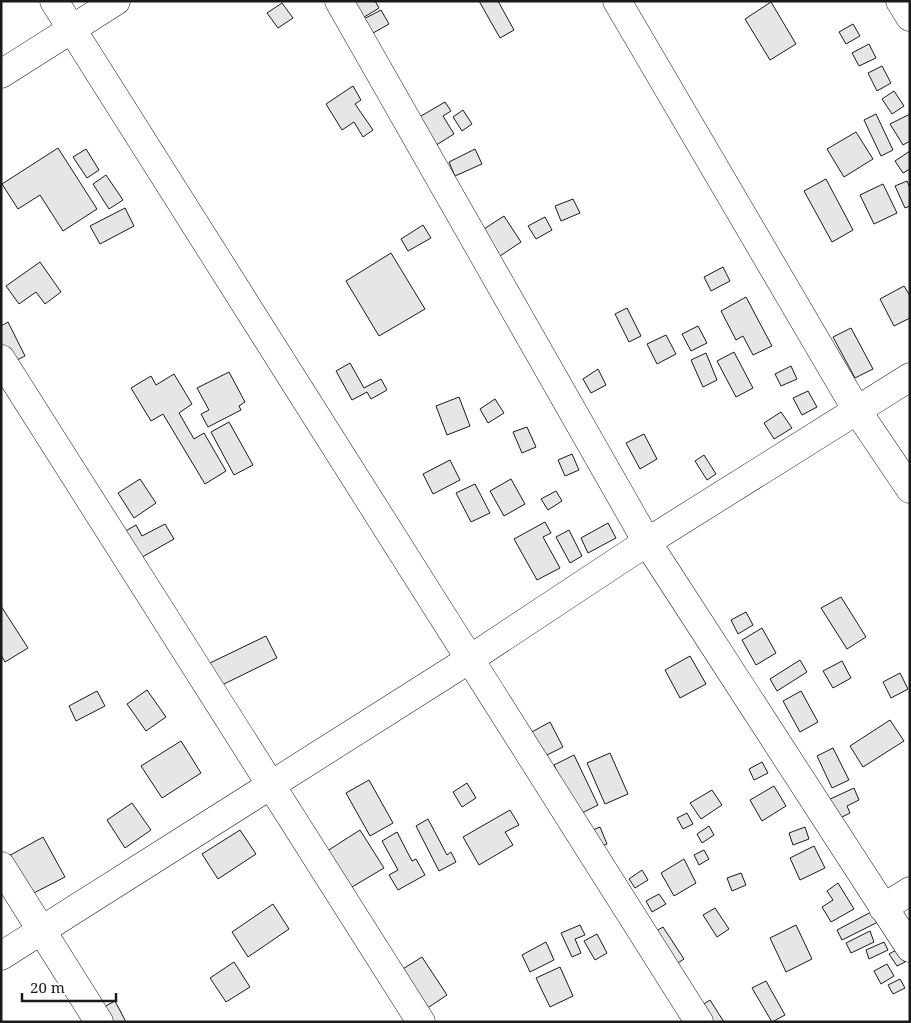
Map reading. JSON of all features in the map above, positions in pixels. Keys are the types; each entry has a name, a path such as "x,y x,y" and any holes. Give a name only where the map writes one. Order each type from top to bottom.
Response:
{"street":[{"path":"54,1 699,1022"},
{"path":"1,74 116,1"},
{"path":"340,1 647,542 910,948"},
{"path":"618,1 856,409 910,489"},
{"path":"900,1 910,16"},
{"path":"1,359 420,1022"},
{"path":"1,956 470,659 647,542 856,409 910,377"},
{"path":"1,866 100,1022"},
{"path":"883,908 910,891"}],"building":[{"path":"339,1 375,1 379,8 356,22"},
{"path":"479,1 498,1 514,30 500,38"},
{"path":"771,2 796,44 770,60 745,19"},
{"path":"282,3 293,18 278,28 267,13"},
{"path":"381,10 389,24 366,37 358,22"},
{"path":"853,24 860,36 846,44 839,32"},
{"path":"869,44 876,58 859,66 852,53"},
{"path":"882,66 891,83 877,91 868,73"},
{"path":"353,86 361,100 355,104 373,130 363,137 354,122 342,130 326,104"},
{"path":"894,91 904,106 892,114 882,99"},
{"path":"445,102 451,111 443,116 454,134 433,147 416,119"},
{"path":"463,110 472,124 462,131 453,117"},
{"path":"876,114 893,150 881,156 864,120"},
{"path":"910,114 910,141 903,145 890,124"},
{"path":"856,132 873,159 844,177 827,149"},
{"path":"58,148 97,209 63,231 40,195 18,209 2,184"},
{"path":"86,149 99,170 87,178 73,157"},
{"path":"475,149 482,164 455,176 449,162"},
{"path":"910,151 910,169 903,173 895,161"},
{"path":"106,175 123,200 109,209 93,184"},
{"path":"826,179 853,230 832,242 804,191"},
{"path":"907,181 910,188 910,206 905,208 895,186"},
{"path":"883,184 897,213 874,224 860,195"},
{"path":"573,199 580,213 561,221 555,206"},
{"path":"125,208 134,226 100,244 90,226"},
{"path":"504,216 521,242 500,256 484,229"},
{"path":"545,217 552,230 536,239 528,226"},
{"path":"423,225 431,238 408,251 401,239"},
{"path":"391,253 425,309 379,336 346,281"},
{"path":"40,262 61,292 45,304 36,292 19,304 6,286"},
{"path":"723,267 730,281 711,291 704,277"},
{"path":"904,286 910,296 910,318 894,326 880,299"},
{"path":"746,297 772,346 753,355 743,336 736,340 721,311"},
{"path":"627,308 641,336 629,342 615,314"},
{"path":"8,322 25,356 5,366 1,359 1,326"},
{"path":"698,326 707,343 691,351 682,334"},
{"path":"851,328 873,369 855,378 833,337"},
{"path":"666,335 676,354 657,364 647,344"},
{"path":"734,352 753,388 736,397 717,361"},
{"path":"706,353 717,380 703,387 691,360"},
{"path":"350,363 364,388 381,379 387,390 371,399 367,392 352,400 336,371"},
{"path":"791,366 797,379 781,386 775,374"},
{"path":"598,369 606,385 591,393 583,379"},
{"path":"229,372 245,402 239,406 241,410 208,427 201,414 209,410 197,388"},
{"path":"174,374 192,404 179,413 194,439 204,433 226,471 205,484 163,414 151,421 131,388 151,376 156,385"},
{"path":"808,391 817,407 802,415 793,398"},
{"path":"459,397 470,426 447,435 436,406"},
{"path":"495,399 504,413 488,423 480,409"},
{"path":"781,412 792,428 774,439 764,423"},
{"path":"229,422 253,465 234,475 211,432"},
{"path":"527,427 536,447 522,453 513,432"},
{"path":"644,434 657,459 640,469 626,443"},
{"path":"572,454 579,470 565,476 558,460"},
{"path":"704,455 716,474 707,480 695,461"},
{"path":"450,460 460,480 433,494 423,474"},
{"path":"140,479 156,503 134,518 118,493"},
{"path":"511,479 525,504 504,516 490,491"},
{"path":"475,484 490,513 471,522 456,493"},
{"path":"556,491 562,501 548,510 541,499"},
{"path":"545,522 551,533 543,537 560,568 537,580 514,539"},
{"path":"608,523 616,538 588,553 581,538"},
{"path":"165,524 174,539 130,564 115,537 136,525 142,536"},
{"path":"569,530 582,556 570,563 556,537"},
{"path":"841,597 866,637 847,649 821,608"},
{"path":"1,606 28,648 5,662 1,655"},
{"path":"746,612 753,625 738,634 731,620"},
{"path":"762,628 776,653 756,665 742,640"},
{"path":"266,636 277,658 220,686 210,663"},
{"path":"690,656 706,684 680,698 665,670"},
{"path":"800,660 807,672 777,691 770,679"},
{"path":"842,661 851,678 833,688 823,671"},
{"path":"900,673 908,689 891,698 883,682"},
{"path":"147,690 166,717 146,731 127,704"},
{"path":"97,691 105,706 76,721 69,706"},
{"path":"801,691 818,722 800,732 783,701"},
{"path":"890,720 904,741 863,767 850,746"},
{"path":"550,722 563,747 543,757 530,733"},
{"path":"181,741 201,773 162,798 141,766"},
{"path":"833,748 849,780 832,788 817,756"},
{"path":"610,753 628,794 605,804 587,763"},
{"path":"574,755 598,805 578,815 554,765"},
{"path":"762,762 768,773 754,780 749,769"},
{"path":"369,780 393,823 370,836 346,793"},
{"path":"467,783 476,798 462,807 453,792"},
{"path":"774,786 786,806 762,821 750,800"},
{"path":"854,788 859,800 847,806 850,813 836,820 826,801"},
{"path":"712,790 722,805 701,819 690,803"},
{"path":"132,803 151,830 125,848 107,820"},
{"path":"510,810 519,825 505,832 513,845 479,865 463,837"},
{"path":"687,813 693,824 683,829 677,818"},
{"path":"428,819 447,855 451,852 456,862 439,871 416,826"},
{"path":"709,826 714,835 702,843 697,834"},
{"path":"600,827 607,844 589,851 581,835"},
{"path":"805,827 809,839 793,845 789,833"},
{"path":"240,830 256,854 218,879 202,854"},
{"path":"360,830 384,868 347,890 324,853"},
{"path":"397,832 412,861 416,859 425,875 398,890 389,875 398,870 382,841"},
{"path":"43,837 65,877 28,896 7,857"},
{"path":"814,846 825,868 800,880 790,858"},
{"path":"704,850 709,859 699,865 694,855"},
{"path":"684,859 696,883 674,896 661,873"},
{"path":"642,870 648,880 635,888 629,879"},
{"path":"741,873 746,885 732,891 727,878"},
{"path":"838,883 854,909 831,922 822,907 833,900 827,891"},
{"path":"659,894 666,904 652,912 646,901"},
{"path":"273,904 289,929 248,957 232,932"},
{"path":"715,908 729,929 717,937 703,915"},
{"path":"873,911 878,922 842,940 837,930"},
{"path":"580,925 585,935 575,939 581,953 572,957 561,933"},
{"path":"796,925 812,959 786,972 770,938"},
{"path":"663,927 684,959 669,969 648,936"},
{"path":"870,931 874,942 851,953 846,943"},
{"path":"597,934 607,953 595,960 584,941"},
{"path":"546,942 554,960 530,972 522,955"},
{"path":"884,942 888,950 869,959 866,950"},
{"path":"898,949 905,962 897,966 889,954"},
{"path":"422,957 447,995 423,1011 398,972"},
{"path":"234,962 250,987 226,1002 210,978"},
{"path":"887,964 894,976 881,984 874,971"},
{"path":"560,967 573,996 550,1007 536,978"},
{"path":"900,979 905,988 893,994 888,985"},
{"path":"766,981 785,1015 772,1022 752,988"},
{"path":"710,1000 724,1022 710,1022 699,1007"},
{"path":"115,1001 126,1022 95,1022 91,1014"}]}
